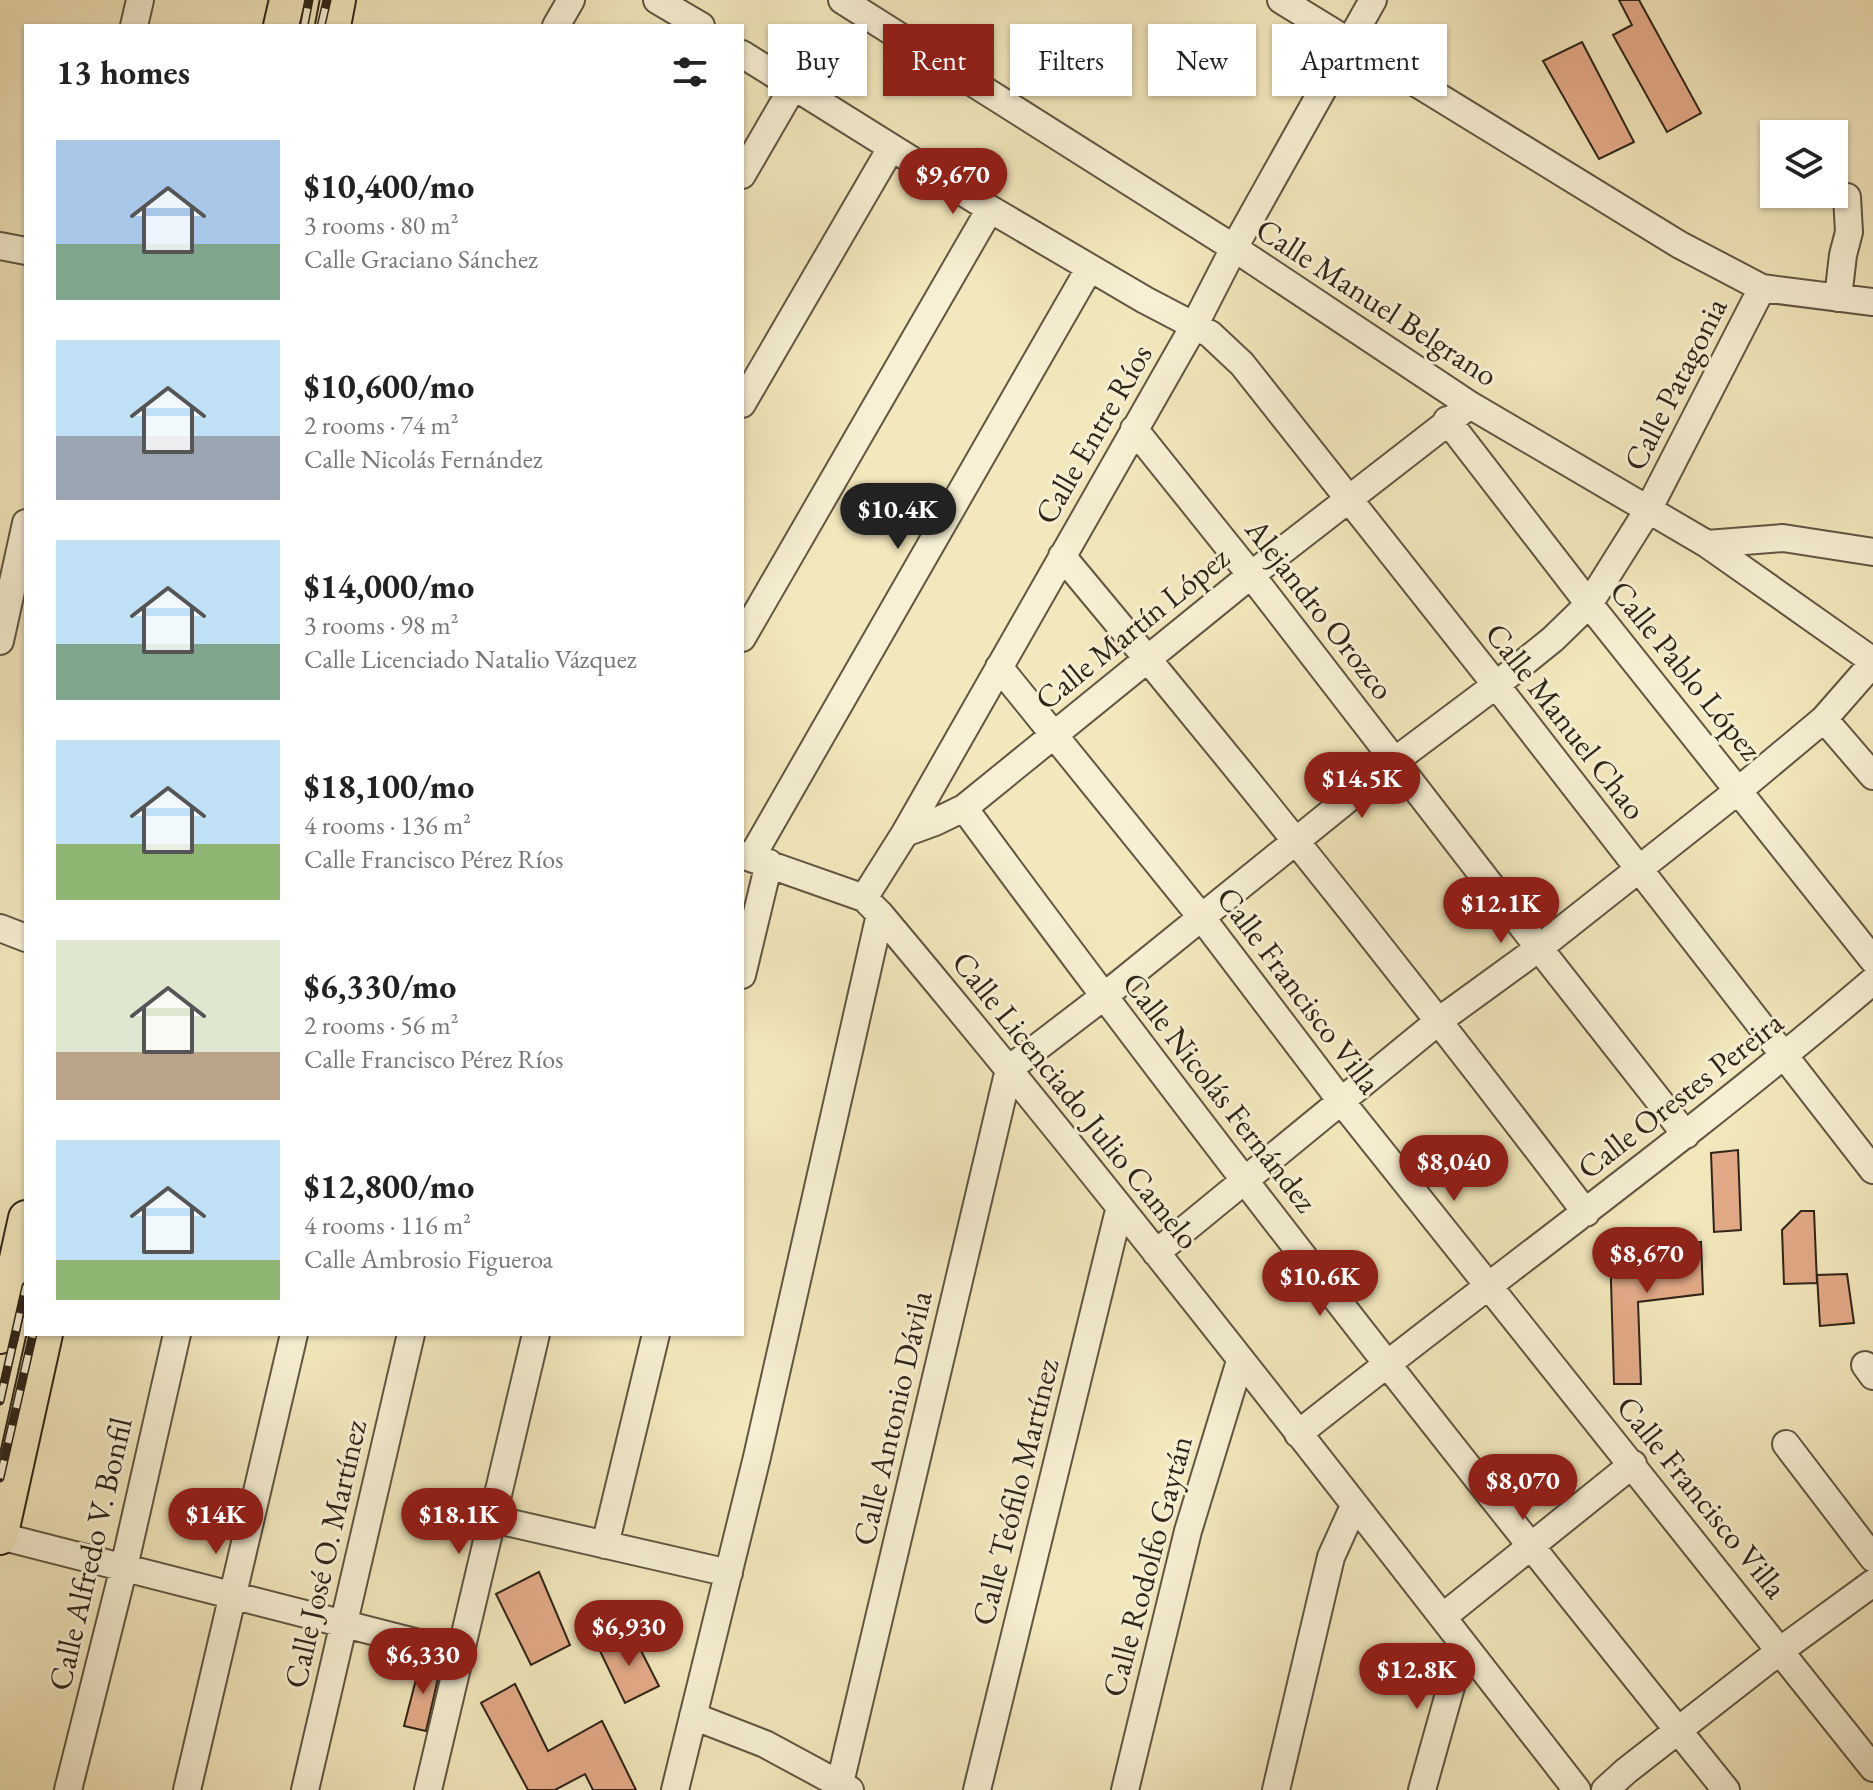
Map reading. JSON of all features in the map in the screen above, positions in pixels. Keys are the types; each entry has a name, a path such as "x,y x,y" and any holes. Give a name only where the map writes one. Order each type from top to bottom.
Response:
{"main road":[{"path":"281,24 287,0"},
{"path":"333,24 338,0"},
{"path":"0,1336 24,1227"},
{"path":"0,1536 45,1336"}],"street":[{"path":"134,24 140,0"},
{"path":"557,24 571,0"},
{"path":"657,0 695,24"},
{"name":"Calle Manuel Belgrano","path":"842,0 1234,248 1470,405 1707,544 1873,662"},
{"path":"1281,0 1320,24"},
{"name":"Calle Entre Ríos","path":"1360,24 1373,0"},
{"name":"Calle Manuel Chao","path":"744,55 768,71"},
{"path":"744,172 788,96"},
{"name":"Calle Manuel Chao","path":"807,96 1089,269 1210,334 1242,364 1873,1170"},
{"name":"Calle Entre Ríos","path":"675,1790 729,1573 872,906 905,833 1194,326 1320,96"},
{"path":"1437,96 1680,245 1762,288 1873,302"},
{"path":"744,401 891,148"},
{"path":"1838,298 1849,232 1848,208"},
{"path":"744,635 990,209"},
{"path":"0,246 24,251"},
{"path":"744,956 754,859 1089,269"},
{"name":"Calle Patagonia","path":"1009,1069 1202,918 1396,760 1496,685 1553,639 1589,604 1648,510 1762,288"},
{"name":"Calle Martín López","path":"905,833 964,808 1251,575 1470,405"},
{"name":"Calle Pablo López","path":"1447,420 1589,604 1873,960"},
{"name":"Alejandro Orozco","path":"1134,429 1396,760 1686,1135"},
{"path":"0,641 24,532"},
{"path":"1707,544 1783,538 1873,552"},
{"path":"1062,556 1298,841 1440,1020 1586,1213"},
{"path":"1156,1253 1440,1020 1539,948 1739,790 1824,719 1873,662"},
{"name":"Calle Francisco Villa","path":"999,667 1202,918 1341,1101 1873,1768"},
{"path":"1824,719 1873,776"},
{"name":"Calle Nicolás Fernández","path":"964,808 1103,997 1387,1363 1726,1790"},
{"path":"754,859 872,906"},
{"name":"Calle Licenciado Julio Camelo","path":"872,906 1009,1069 1156,1253 1444,1616 1577,1790"},
{"path":"0,928 24,937"},
{"name":"Calle Orestes Pereira","path":"1298,1434 1686,1135 1786,1056 1873,981"},
{"name":"Calle Antonio Dávila","path":"845,1786 1009,1069"},
{"name":"Calle Teófilo Martínez","path":"977,1790 1119,1210"},
{"name":"Calle Alfredo V. Bonfil","path":"68,1790 124,1567 177,1336"},
{"path":"187,1790 294,1336"},
{"name":"Calle José O. Martínez","path":"305,1790 411,1336"},
{"path":"428,1790 536,1336"},
{"path":"605,1545 656,1336"},
{"name":"Calle Rodolfo Gaytán","path":"1125,1790 1188,1531 1240,1361"},
{"path":"1786,1444 1873,1558"},
{"path":"1444,1616 1633,1464"},
{"path":"1276,1790 1331,1557 1354,1506"},
{"path":"493,1519 729,1573"},
{"path":"0,1536 462,1654"},
{"path":"1605,1790 1781,1650 1873,1583"},
{"path":"1422,1790 1463,1644"},
{"path":"693,1716 765,1744 845,1786"}],"building":[{"path":"1619,0 1639,0 1701,113 1667,132 1613,35 1632,25"},
{"path":"1582,42 1634,142 1599,159 1543,61"},
{"path":"1738,1150 1741,1230 1714,1232 1711,1153"},
{"path":"1801,1211 1814,1211 1817,1283 1784,1284 1782,1230"},
{"path":"1701,1242 1703,1294 1638,1302 1641,1384 1614,1384 1610,1247 1636,1245 1636,1251"},
{"path":"1847,1274 1854,1323 1820,1326 1817,1275"},
{"path":"539,1572 570,1645 531,1665 496,1594"},
{"path":"632,1633 659,1686 625,1703 599,1649"},
{"path":"421,1660 441,1665 426,1731 404,1726"},
{"path":"515,1684 548,1751 602,1721 636,1790 593,1790 585,1774 555,1790 528,1790 481,1703"}],"railway":[{"path":"304,24 309,0"},
{"path":"321,24 327,0"},
{"path":"0,1401 24,1295"},
{"path":"0,1478 33,1336"}]}
